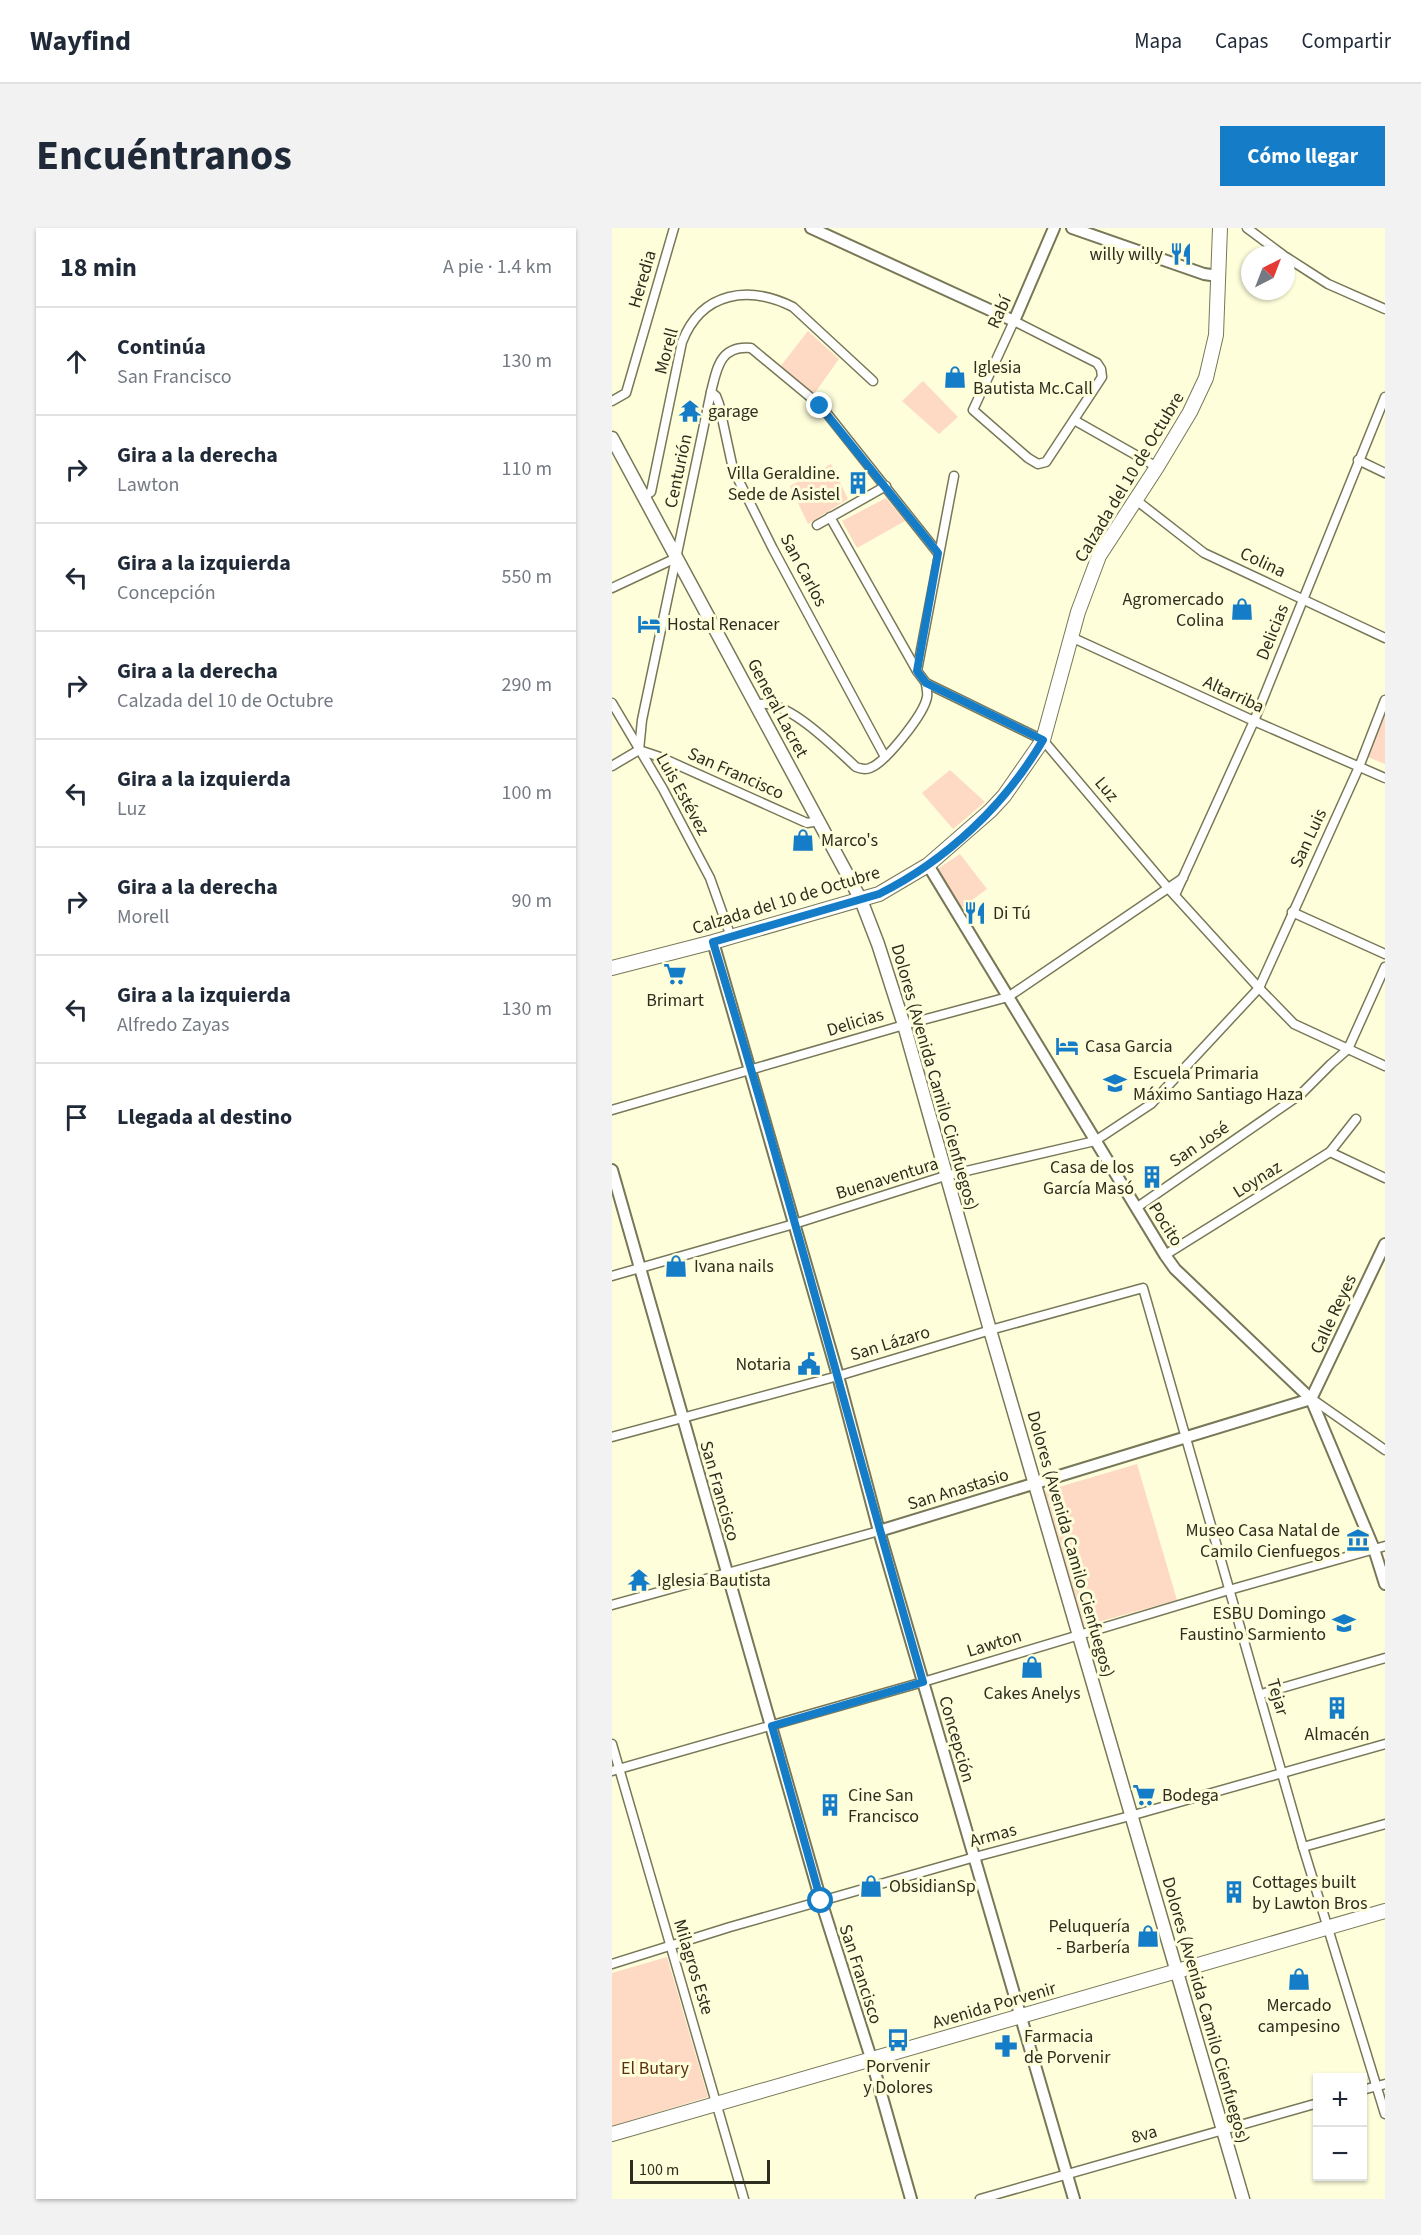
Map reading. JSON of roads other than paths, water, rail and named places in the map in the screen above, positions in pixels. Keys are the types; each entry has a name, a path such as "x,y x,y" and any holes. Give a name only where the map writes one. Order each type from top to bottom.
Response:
{"main road":[{"name":"Calzada del 10 de Octubre","path":"612,968 713,942 879,894 898,885 928,865 990,811 1020,775 1043,740 1071,637 1089,579 1099,556 1190,412 1210,365 1216,335 1220,228"},
{"name":"General Lacret","path":"612,438 861,900"},
{"name":"Dolores (Avenida Camilo Cienfuegos)","path":"861,900 904,1025 945,1176 1243,2199"},
{"name":"Avenida Porvenir","path":"612,2134 1385,1911"}],"street":[{"name":"Heredia","path":"612,401 626,393 674,228"},
{"path":"811,228 1014,321 1097,363 1102,377 1074,420 1157,467"},
{"name":"Rabí","path":"1054,228 973,410 1038,464 1046,462 1074,420"},
{"path":"1072,228 1204,274 1218,276"},
{"path":"1247,228 1271,246"},
{"path":"1295,263 1328,284 1385,309"},
{"name":"Morell","path":"644,496 651,492 682,342 688,326 700,313 723,298 739,294 755,294 777,299 793,307 873,381"},
{"name":"Centurión","path":"639,750 642,720 711,392 721,359 730,351 738,347 751,348 820,406 938,553"},
{"name":"San Carlos","path":"711,392 716,396 719,404 734,469 773,549 885,757"},
{"name":"Delicias","path":"612,1110 1008,997 1172,892 1183,878 1254,721 1385,397"},
{"path":"1358,460 1385,473"},
{"path":"917,671 954,476"},
{"path":"817,525 886,486"},
{"name":"Colina","path":"1136,500 1204,553 1385,638"},
{"name":"Luz","path":"830,517 926,683 1043,740 1172,892 1294,1024 1385,1066"},
{"path":"612,588 676,558"},
{"name":"Altarriba","path":"1071,637 1385,778"},
{"path":"756,705 769,703 796,716 856,767 862,769 871,767 885,757 923,707 927,696 926,683"},
{"name":"San Luis","path":"1259,988 1359,767 1385,700"},
{"name":"Luis Estévez","path":"612,704 663,789 710,878 731,937"},
{"path":"612,766 639,750"},
{"name":"San Francisco","path":"639,750 660,757 807,823 819,820"},
{"name":"Pocito","path":"928,865 1175,1269 1311,1399 1379,1548 1385,1584"},
{"path":"1292,912 1385,954"},
{"name":"Concepción","path":"713,942 838,1376 879,1531 1074,2199"},
{"name":"San José","path":"1136,1208 1301,1094 1348,1049 1385,967"},
{"name":"Buenaventura","path":"612,1276 794,1224 945,1176 1095,1141 1152,1104 1259,988"},
{"name":"Loynaz","path":"1165,1255 1330,1152 1343,1139 1356,1119"},
{"path":"1330,1152 1385,1178"},
{"name":"San Francisco","path":"612,1170 725,1573 772,1726 821,1901 871,2058 911,2199"},
{"name":"Calle Reyes","path":"1311,1399 1385,1244"},
{"name":"San Lázaro","path":"612,1437 838,1376 990,1330 1143,1288"},
{"name":"Tejar","path":"1143,1288 1303,1847 1381,2085 1385,2114"},
{"path":"1311,1399 1385,1450"},
{"name":"San Anastasio","path":"612,1605 879,1531 1311,1399"},
{"name":"Lawton","path":"615,1770 923,1682 1079,1633 1379,1548"},
{"path":"1261,1694 1385,1658"},
{"name":"Milagros Este","path":"612,1744 615,1770 670,1946 744,2199"},
{"name":"Armas","path":"612,1964 975,1857 1385,1744"},
{"path":"1303,1847 1385,1824"},
{"name":"8va","path":"980,2199 1313,2104"}],"place":[{"name":"willy willy","path":"1181,254"},
{"name":"Iglesia Bautista Mc.Call","path":"955,377"},
{"name":"garage","path":"690,411"},
{"name":"Villa Geraldine. Sede de Asistel","path":"858,483"},
{"name":"Agromercado Colina","path":"1242,609"},
{"name":"Hostal Renacer","path":"649,624"},
{"name":"Marco's","path":"803,840"},
{"name":"Di Tú","path":"975,913"},
{"name":"Brimart","path":"675,974"},
{"name":"Casa Garcia","path":"1067,1046"},
{"name":"Escuela Primaria Máximo Santiago Haza","path":"1115,1083"},
{"name":"Casa de los García Masó","path":"1152,1177"},
{"name":"Ivana nails","path":"676,1266"},
{"name":"Notaria","path":"809,1364"},
{"name":"Museo Casa Natal de Camilo Cienfuegos","path":"1358,1540"},
{"name":"Iglesia Bautista","path":"639,1580"},
{"name":"ESBU Domingo Faustino Sarmiento","path":"1344,1623"},
{"name":"Cakes Anelys","path":"1032,1667"},
{"name":"Almacén","path":"1337,1708"},
{"name":"Bodega","path":"1144,1795"},
{"name":"Cine San Francisco","path":"830,1805"},
{"name":"ObsidianSp","path":"871,1886"},
{"name":"Cottages built by Lawton Bros","path":"1234,1892"},
{"name":"Peluquería - Barbería","path":"1148,1936"},
{"name":"Mercado campesino","path":"1299,1979"},
{"name":"Porvenir y Dolores","path":"898,2040"},
{"name":"Farmacia de Porvenir","path":"1006,2046"}],"park label":[{"name":"El Butary","path":"655,2068"}]}
